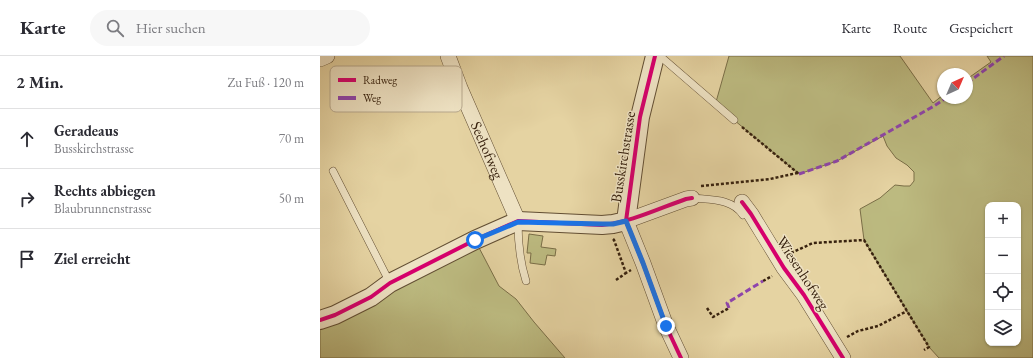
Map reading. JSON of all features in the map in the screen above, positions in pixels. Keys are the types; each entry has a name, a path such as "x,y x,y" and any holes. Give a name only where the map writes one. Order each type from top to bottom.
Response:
{"street":[{"path":"320,59 327,56"},
{"name":"Seehofweg","path":"448,56 452,66"},
{"name":"Busskirchstrasse","path":"320,320 335,315 371,297 390,283 475,240 518,222 613,224 626,221 640,117 655,56"},
{"name":"Seehofweg","path":"462,93 518,222"},
{"path":"681,358 666,326 626,221 692,198"},
{"name":"Wiesenhofweg","path":"743,209 751,214 778,259 804,295 843,358"}],"lane":[{"path":"660,56 734,120"},
{"path":"333,171 390,283"},
{"path":"692,198 726,202 733,204 739,210 743,209"},
{"path":"518,222 520,254 526,281"}],"path":[{"path":"734,120 799,174"},
{"path":"607,239 614,240 626,273"},
{"path":"778,259 813,243 864,240 929,347 924,350"},
{"path":"616,280 643,263"},
{"path":"879,274 883,272"},
{"path":"707,308 713,317 729,308"},
{"path":"834,344 858,331 878,326 906,311"}],"shaded area":[{"path":"729,56 900,56 933,103 937,100 937,104 973,104 973,75 991,62 987,56 1033,56 1033,358 939,358 929,347 864,240 860,209 880,198 895,185 910,186 914,181 914,172 907,165 896,158 887,146 883,136 837,161 799,174 734,120 716,102"},
{"path":"529,234 543,236 541,247 556,249 555,256 547,255 545,265 530,263 531,253 527,253"},
{"path":"475,240 499,286 516,299 565,358 320,358 320,320"}],"marked path":[{"path":"973,79 1004,56"},
{"path":"799,174 837,161 937,104"},
{"path":"729,308 727,303 763,281"}],"cycle path":[{"path":"655,56 640,117 626,221 666,326 681,358"},
{"path":"320,320 335,315 371,297 390,283 475,240 518,221 602,225 612,224 644,215 692,198"},
{"path":"742,202 784,268 804,295 843,358"}],"route":[{"path":"475,240 518,222 613,224 626,221 666,326"}]}
